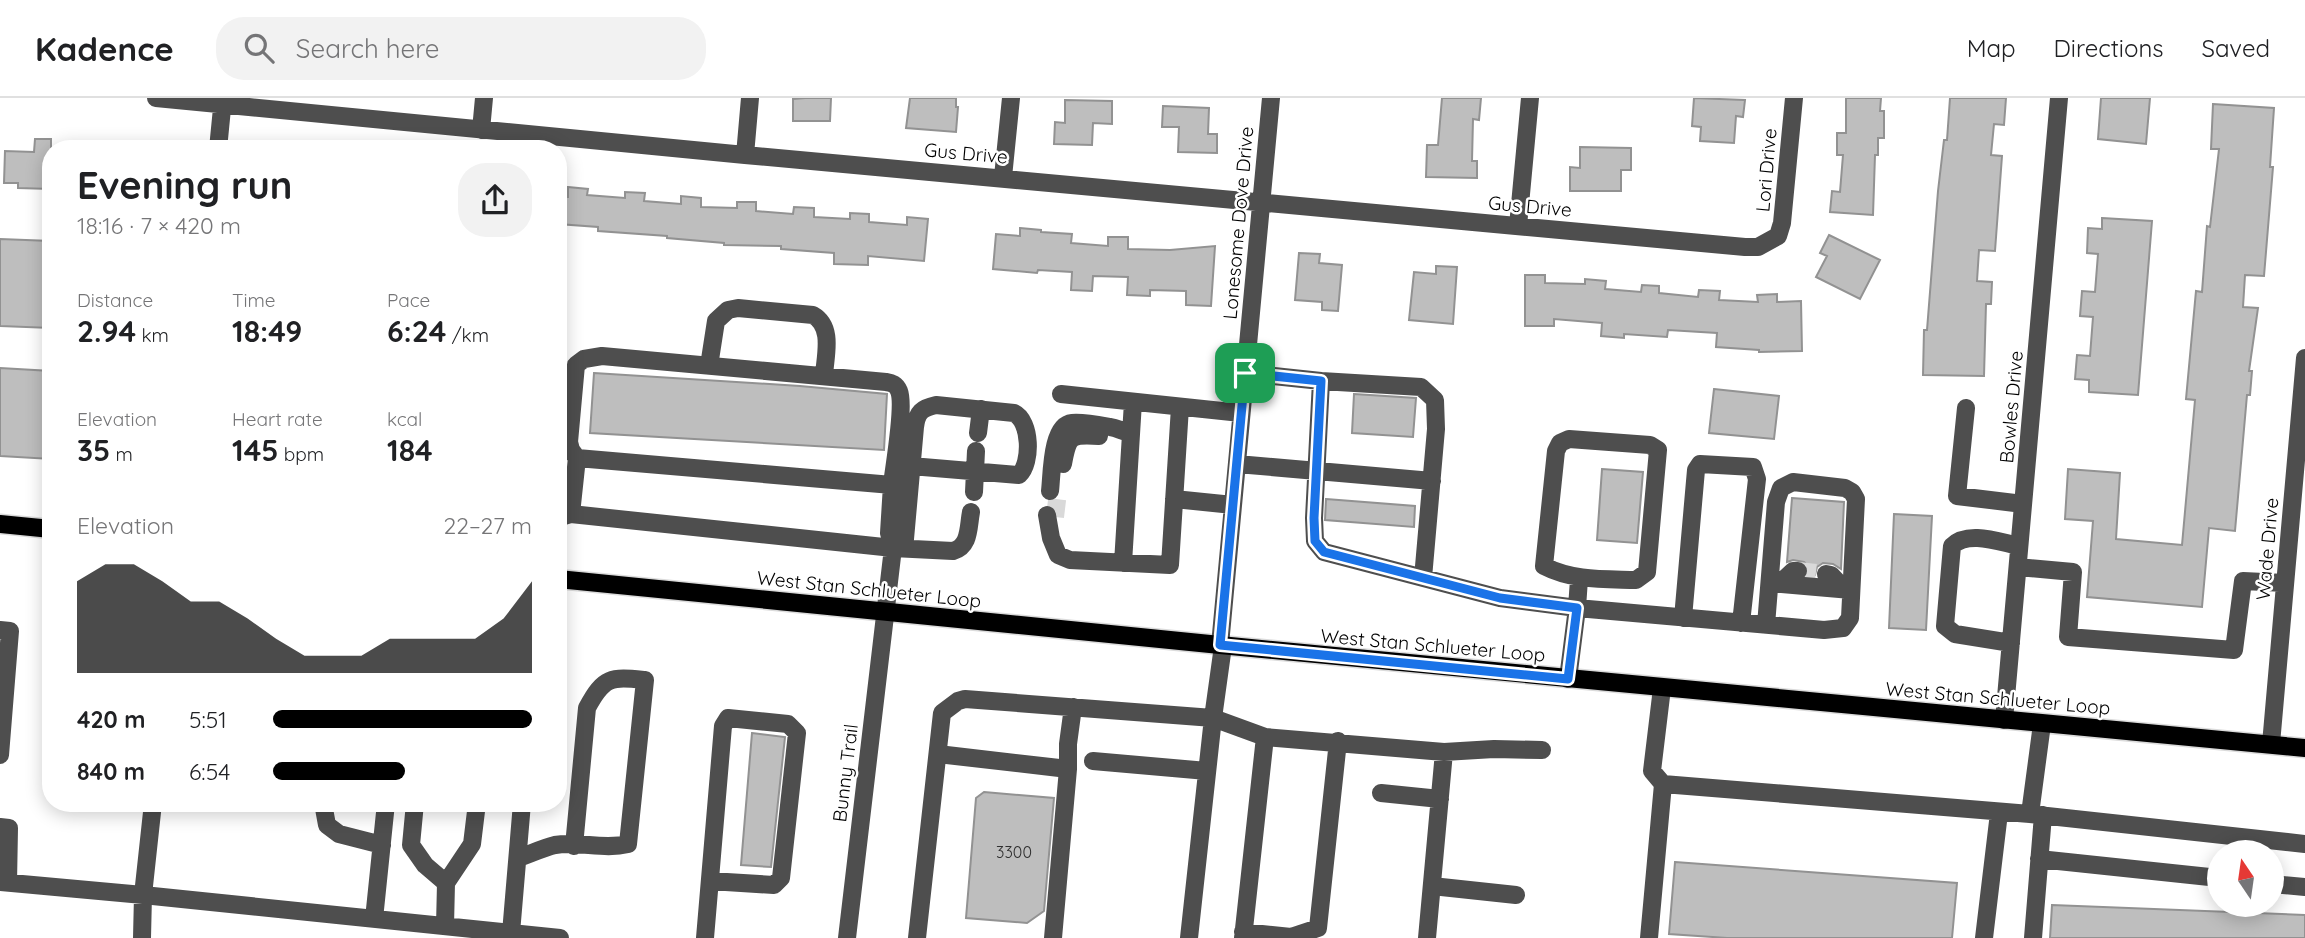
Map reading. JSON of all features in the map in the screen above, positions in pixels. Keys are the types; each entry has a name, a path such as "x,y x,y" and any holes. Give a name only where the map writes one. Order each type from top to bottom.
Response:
{"main road":[{"path":"0,524 42,528"},
{"name":"West Stan Schlueter Loop","path":"567,580 1568,679 2305,748"}],"street":[{"name":"Gus Drive","path":"156,98 223,101 481,130 1745,247 1758,247 1771,241"},
{"path":"481,130 484,98"},
{"path":"745,155 750,98"},
{"path":"1003,177 1011,98"},
{"name":"Lonesome Dove Drive","path":"1189,938 1221,645 1271,98"},
{"path":"1518,226 1530,98"},
{"name":"Lori Drive","path":"1771,241 1778,236 1782,223 1794,98"},
{"name":"Bowles Drive","path":"2004,720 2059,98"},
{"path":"219,140 223,101"},
{"path":"709,366 716,321 728,310 738,308 813,315 819,318 826,331 824,376"},
{"path":"892,485 577,458 569,442 576,365 584,359 602,356 895,384 900,404 889,533 893,548"},
{"name":"Wade Drive","path":"2271,744 2305,358"},
{"path":"1245,373 1421,387 1435,400 1436,429 1423,578"},
{"path":"1321,381 1315,541 1324,552 1500,598 1683,618 1824,630 1843,628 1850,618 1848,590 1856,499 1852,492 1845,488 1793,482 1782,488 1776,502 1775,584 1766,625"},
{"path":"1061,394 1241,413"},
{"path":"1123,563 1127,433 1133,402"},
{"path":"893,548 905,538 911,466 915,427 920,411 936,405 1014,412 1020,415 1027,428 1026,464 1019,475 911,466"},
{"path":"1051,521 1058,555 1070,560 1170,565 1180,407"},
{"path":"1966,408 1957,496 2023,504"},
{"path":"974,492 981,409"},
{"path":"1054,491 1056,437 1063,426 1071,423 1115,427 1127,433"},
{"path":"1569,439 1650,445 1658,450 1659,456 1647,572 1636,580 1579,579 1545,566 1556,451 1560,443 1569,439"},
{"path":"567,503 577,458"},
{"path":"1237,464 1432,481"},
{"path":"1683,618 1696,470 1700,464 1753,467 1757,479 1741,623"},
{"path":"1174,499 1233,505"},
{"path":"567,516 893,548 953,551 965,544 971,512"},
{"path":"2011,643 1955,635 1945,626 1952,546 1958,540 1969,537 2019,546"},
{"name":"Bunny Trail","path":"847,938 893,548"},
{"path":"2018,567 2073,572 2068,637 2234,650 2243,581 2286,583"},
{"path":"1775,584 1793,571 1798,571"},
{"path":"1826,574 1831,575 1848,590"},
{"path":"1568,679 1579,579"},
{"path":"1775,584 1848,590"},
{"path":"0,631 10,631 0,755"},
{"path":"518,858 556,845 574,846 616,847 628,844 645,680 615,678 597,688 587,708 574,846"},
{"path":"1649,938 1663,784 1653,771 1662,688"},
{"path":"917,938 942,713 957,701 965,699 1213,718 1265,737 1338,741 1444,752 1542,750"},
{"path":"1053,938 1073,707"},
{"path":"705,938 723,726 729,718 788,724 797,733 781,878 775,885 710,881"},
{"path":"2033,938 2039,859 2037,814 2042,724"},
{"path":"1265,737 1243,935 1291,937 1318,928 1338,741"},
{"path":"1427,938 1444,752"},
{"path":"938,754 1068,769"},
{"path":"1093,761 1207,771"},
{"path":"1663,784 2037,814 2305,844"},
{"path":"1381,793 1440,799"},
{"path":"142,938 143,895 152,812"},
{"path":"325,812 327,825 339,834 382,845"},
{"path":"374,919 385,812"},
{"path":"414,812 411,845 425,865 446,883"},
{"path":"445,926 446,883 472,844 476,812"},
{"path":"511,933 521,812"},
{"path":"1984,938 2000,813"},
{"path":"0,827 9,828 4,883 560,938"},
{"path":"2039,859 2207,877"},
{"path":"2284,885 2305,887"},
{"path":"1432,886 1516,895"}],"building":[{"path":"831,98 830,121 793,121 793,99"},
{"path":"910,98 956,98 956,132 906,128"},
{"path":"1442,98 1481,98 1479,120 1473,119 1472,161 1477,161 1477,178 1426,177 1427,145 1438,145"},
{"path":"1694,98 1745,100 1743,117 1736,116 1734,143 1700,141 1701,127 1692,126"},
{"path":"1846,98 1881,98 1880,111 1884,111 1884,138 1878,138 1878,155 1875,155 1873,215 1830,212 1832,191 1840,192 1843,155 1837,155 1837,133 1846,133"},
{"path":"1950,98 2006,98 2004,125 1994,124 1991,155 2002,156 1995,251 1979,250 1977,281 1992,282 1991,304 1986,304 1984,376 1923,375 1924,330 1927,330 1938,191 1944,140 1947,140"},
{"path":"2101,98 2150,98 2146,144 2098,139"},
{"path":"1065,100 1112,101 1112,124 1093,123 1092,145 1054,144 1055,122 1065,123"},
{"path":"2213,104 2274,108 2270,167 2273,167 2264,276 2245,275 2243,307 2258,308 2249,371 2252,371 2250,395 2247,395 2235,531 2209,528 2202,607 2087,597 2093,521 2065,519 2068,469 2120,473 2116,539 2182,545 2195,400 2186,399 2196,291 2202,292 2207,226 2210,227 2219,149 2211,149"},
{"path":"1163,106 1209,108 1208,134 1217,134 1217,153 1178,152 1179,127 1162,127"},
{"path":"35,139 51,139 42,140 42,189 18,188 18,183 4,183 5,151 34,152"},
{"path":"1580,147 1631,148 1631,170 1621,170 1621,191 1570,191 1570,167 1580,168"},
{"path":"568,187 588,189 587,195 625,198 625,192 645,193 644,201 681,204 681,196 701,198 701,207 737,208 737,202 756,202 756,211 793,214 794,207 814,208 814,217 850,219 850,213 869,214 869,222 907,225 907,217 928,219 924,261 868,256 868,265 834,264 834,253 781,249 781,246 724,245 667,236 598,231 598,227 567,225"},
{"path":"2102,218 2152,221 2138,395 2089,392 2089,380 2075,379 2077,355 2090,356 2093,317 2080,316 2082,291 2095,292 2098,254 2087,253 2088,228 2102,229"},
{"path":"1020,228 1072,234 1071,243 1108,246 1108,237 1128,237 1128,249 1170,250 1215,246 1211,306 1186,305 1186,291 1150,290 1150,296 1127,295 1128,277 1093,276 1092,291 1071,290 1072,272 1038,270 1037,273 993,269 996,234 1020,236"},
{"path":"1829,235 1880,260 1860,299 1816,277 1827,256 1820,253"},
{"path":"0,239 42,241 42,328 0,326"},
{"path":"1299,253 1320,254 1319,263 1342,265 1338,311 1322,310 1322,302 1295,300"},
{"path":"1436,266 1457,267 1453,324 1409,320 1414,272 1436,274"},
{"path":"1525,275 1545,275 1545,283 1585,284 1585,279 1606,281 1605,289 1641,292 1642,285 1659,286 1659,293 1698,297 1699,290 1720,291 1719,300 1758,302 1757,295 1777,294 1777,302 1801,301 1802,351 1759,352 1716,347 1717,333 1668,330 1667,337 1624,334 1624,338 1601,336 1602,323 1554,319 1554,326 1525,326"},
{"path":"0,368 42,370 42,458 0,456"},
{"path":"594,373 887,394 884,450 590,433"},
{"path":"1714,389 1779,396 1774,439 1709,433"},
{"path":"1354,394 1416,398 1413,437 1352,433"},
{"path":"1602,469 1643,472 1637,543 1597,540"},
{"path":"1792,498 1844,502 1841,569 1833,564 1823,563 1817,567 1815,575 1808,575 1808,566 1804,562 1787,562"},
{"path":"1326,499 1415,506 1414,527 1325,520"},
{"path":"1894,514 1932,516 1926,630 1889,628"},
{"path":"752,733 785,737 771,867 741,865"},
{"path":"984,792 1054,798 1044,911 1027,923 966,918 976,798"},
{"path":"1675,862 1957,883 1952,938 1727,938 1669,934"},
{"path":"2052,905 2207,911 2207,917 2305,915 2305,938 2050,938"}],"tunnel":[{"path":"1055,517 1058,492"},
{"path":"1798,571 1826,574"}],"route":[{"path":"1245,373 1321,381 1314,518 1315,541 1324,552 1500,598 1577,608 1568,679 1220,645 1245,373"}]}
